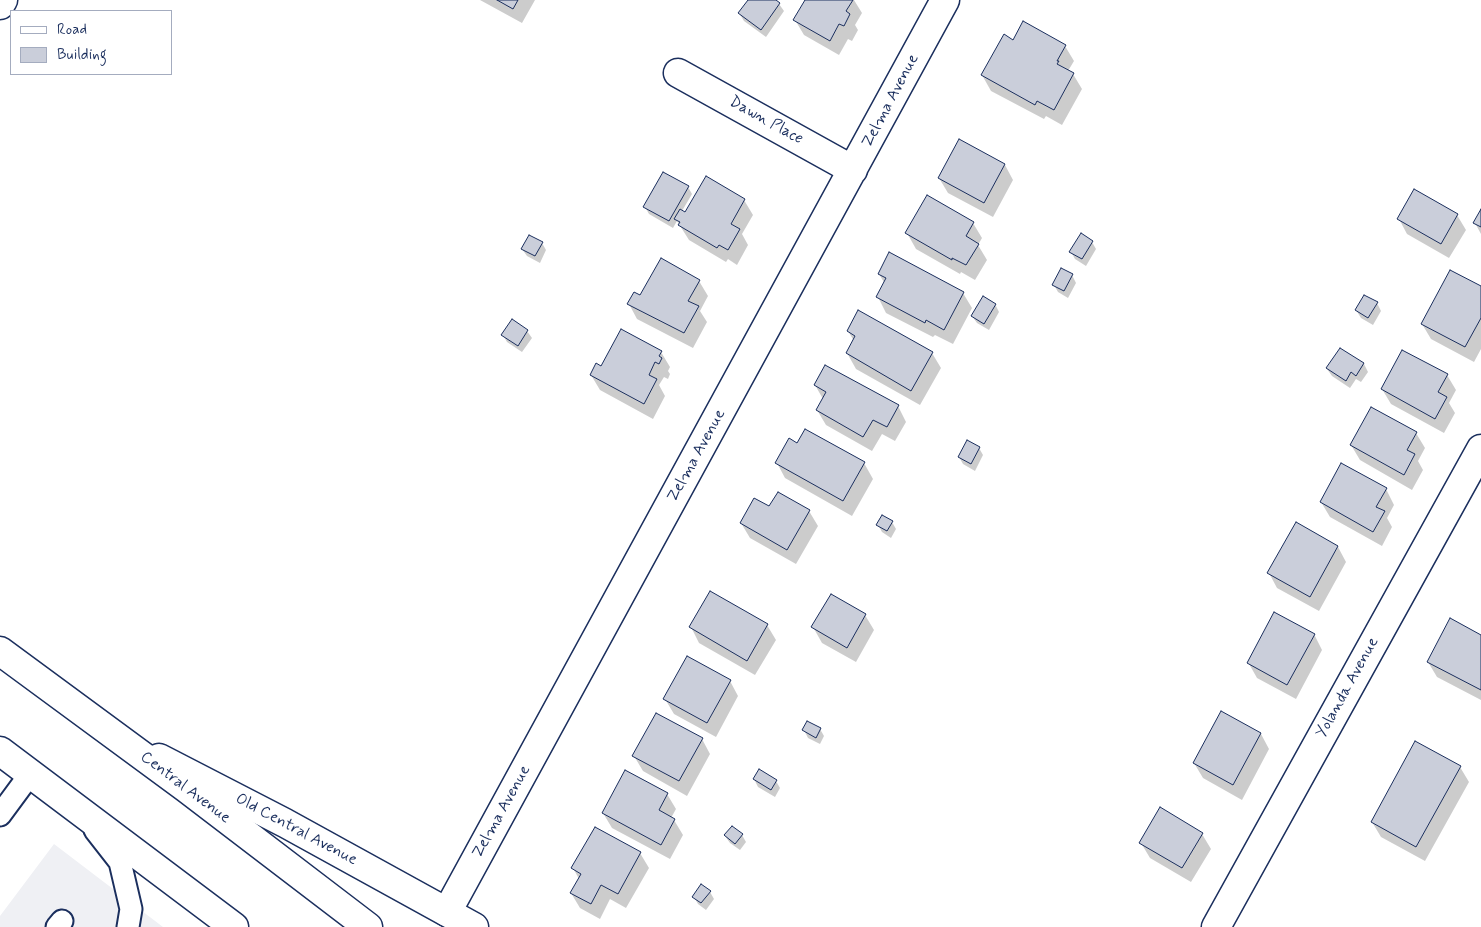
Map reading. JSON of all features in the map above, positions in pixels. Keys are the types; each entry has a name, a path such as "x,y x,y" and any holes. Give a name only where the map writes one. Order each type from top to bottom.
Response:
{"street":[{"path":"0,5 3,0"},
{"name":"Zelma Avenue","path":"447,912 945,0"},
{"name":"Dawn Place","path":"678,73 853,170"},
{"name":"Yolanda Avenue","path":"1216,927 1481,449"},
{"name":"Central Avenue","path":"0,651 116,736 368,927"},
{"name":"Old Central Avenue","path":"116,736 285,823 474,927"},
{"path":"0,751 234,927"}],"lane":[{"path":"0,815 31,773"},
{"path":"80,810 120,862 131,909 128,927"}],"shaded area":[{"path":"54,844 163,927 0,927 0,916"}],"building":[{"path":"497,0 518,0 513,9"},
{"path":"748,0 776,0 780,3 761,30 738,13"},
{"path":"805,0 853,0 846,11 850,14 844,26 839,24 830,41 793,20"},
{"path":"1023,21 1066,45 1057,64 1074,73 1054,110 1037,101 1035,105 981,75 1004,34 1013,40"},
{"path":"959,139 1005,164 984,203 938,178"},
{"path":"663,172 689,186 669,221 643,207"},
{"path":"706,176 745,199 731,224 740,229 728,250 719,245 717,248 678,225 680,222 674,219 680,209 685,212"},
{"path":"1414,189 1458,214 1441,244 1397,219"},
{"path":"927,195 974,222 966,236 979,244 966,265 952,258 952,260 905,233"},
{"path":"1481,209 1481,227 1473,223"},
{"path":"1081,233 1093,241 1082,259 1069,252"},
{"path":"529,235 543,242 535,256 521,249"},
{"path":"889,252 964,292 944,330 926,320 925,323 876,297 886,278 878,274"},
{"path":"661,258 700,280 688,301 699,306 684,333 627,304 634,292 640,295"},
{"path":"1061,268 1073,274 1064,291 1052,285"},
{"path":"1450,270 1481,286 1481,318 1465,347 1421,324"},
{"path":"1364,295 1378,302 1368,318 1355,310"},
{"path":"983,296 996,304 984,324 971,316"},
{"path":"858,310 933,352 911,391 846,353 855,336 847,331"},
{"path":"512,319 528,330 518,346 501,335"},
{"path":"621,329 662,351 659,356 662,358 659,364 655,362 649,375 657,379 644,404 590,375 596,363 601,366"},
{"path":"1340,348 1364,363 1356,376 1351,372 1346,381 1326,368"},
{"path":"1402,350 1448,374 1438,392 1447,397 1435,419 1381,389"},
{"path":"825,365 899,405 887,427 873,420 863,437 816,410 826,392 814,385"},
{"path":"1371,407 1417,432 1407,450 1415,454 1404,475 1350,445"},
{"path":"805,429 865,462 843,501 775,463 789,438 797,443"},
{"path":"967,440 980,447 971,464 958,457"},
{"path":"1341,463 1387,488 1376,507 1385,511 1373,532 1320,502"},
{"path":"778,492 810,510 787,550 740,523 754,498 769,506"},
{"path":"882,515 893,521 887,531 876,525"},
{"path":"1296,522 1338,546 1310,597 1267,573"},
{"path":"710,591 768,624 747,661 689,627"},
{"path":"831,594 866,614 847,648 811,627"},
{"path":"1274,612 1315,634 1287,685 1247,663"},
{"path":"1450,618 1481,635 1481,690 1427,662"},
{"path":"687,656 731,680 707,723 663,699"},
{"path":"1221,711 1261,733 1233,785 1193,763"},
{"path":"656,713 703,738 679,781 632,756"},
{"path":"807,721 821,728 816,738 802,730"},
{"path":"1415,741 1461,766 1416,847 1371,822"},
{"path":"759,769 777,780 771,790 753,779"},
{"path":"625,770 668,793 659,810 675,819 661,845 602,813"},
{"path":"1160,807 1203,833 1182,868 1139,843"},
{"path":"732,826 743,834 735,844 724,835"},
{"path":"595,827 641,852 618,894 601,885 591,904 570,893 581,874 571,868"},
{"path":"701,884 711,891 701,903 692,897"}]}
